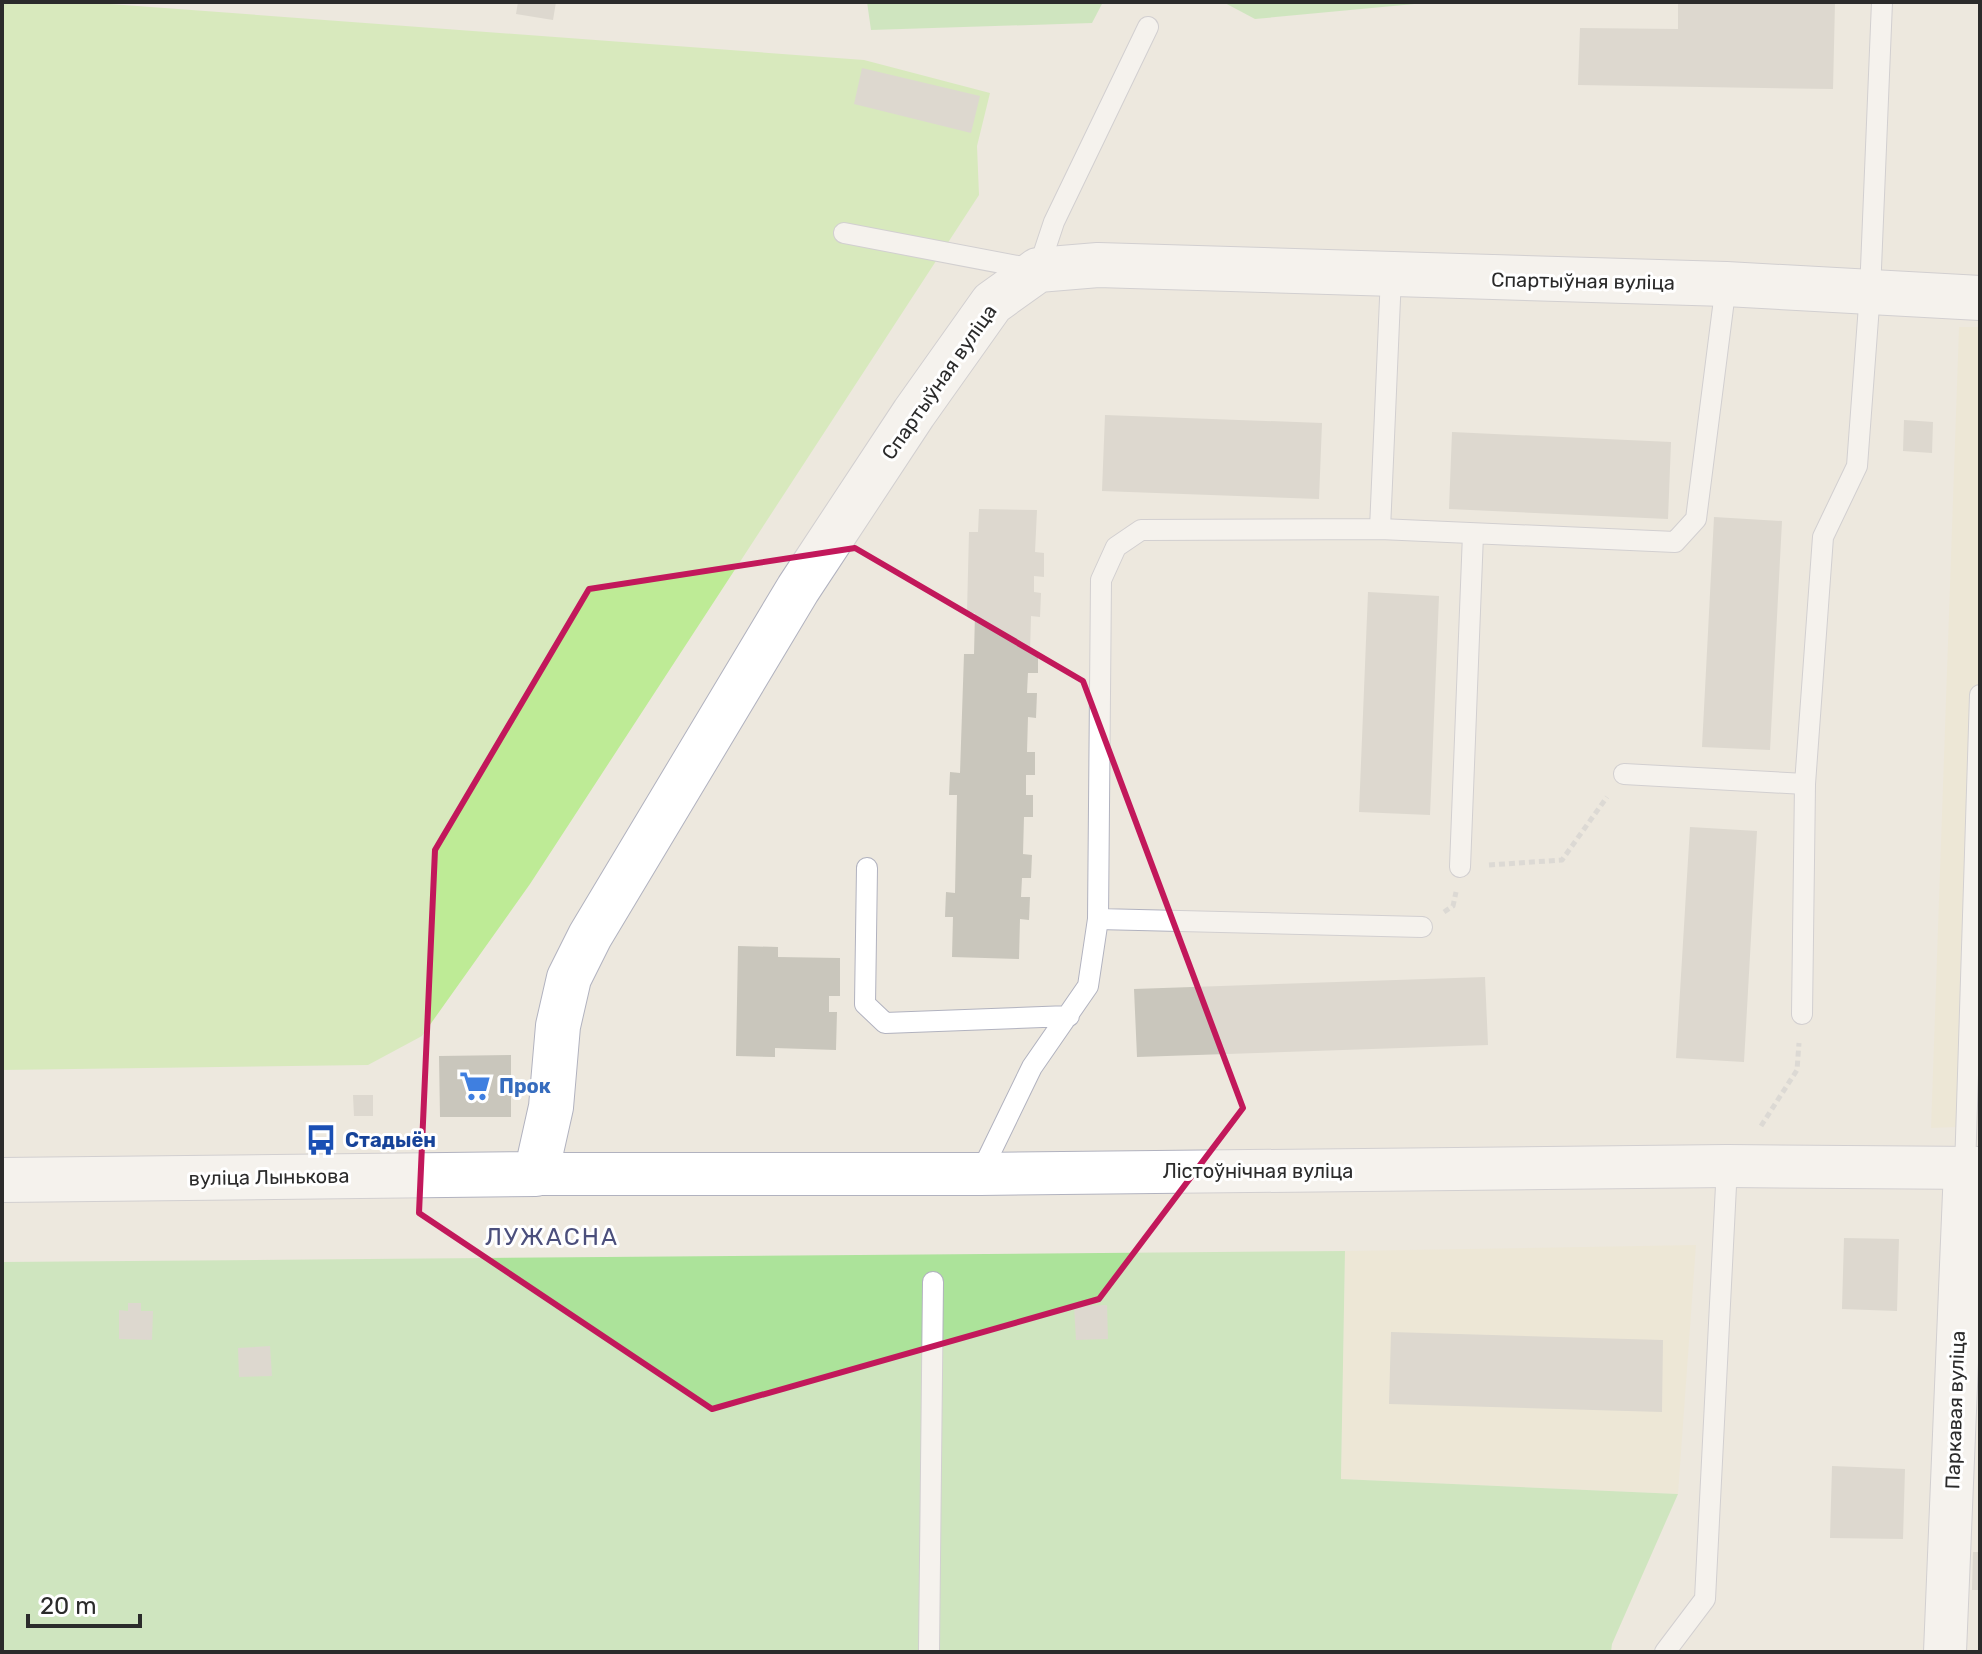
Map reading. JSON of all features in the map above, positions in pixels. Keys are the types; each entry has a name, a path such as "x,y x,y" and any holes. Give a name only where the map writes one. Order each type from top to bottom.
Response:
{"street":[{"name":"Спартыўная вуліца","path":"536,1174 551,1107 558,1026 569,978 590,936 798,589 914,413 992,303 1038,270 1098,265 1726,284 1980,298"},
{"name":"Лістоўнічная вуліца","path":"536,1174 980,1174 1727,1166 1972,1168"},
{"name":"Паркавая вуліца","path":"1945,1652 1972,1168"},
{"name":"вуліца Лынькова","path":"2,1180 536,1174"}],"lane":[{"path":"1802,1014 1805,784 1823,537 1857,466 1870,292 1882,2"},
{"path":"844,233 1038,270 1054,222 1148,27"},
{"path":"1380,529 1391,276"},
{"path":"980,1174 1032,1067 1088,986 1098,919 1101,580 1116,547 1141,530 1380,529 1675,542 1696,519 1726,284"},
{"path":"1460,867 1473,534"},
{"path":"1972,1168 1980,695"},
{"path":"1624,774 1805,784"},
{"path":"867,868 865,1004 885,1023 1069,1016"},
{"path":"1098,919 1422,927"},
{"path":"1665,1652 1705,1599 1727,1166"},
{"path":"929,1652 933,1282"}],"path":[{"path":"1422,927 1453,906 1460,867 1562,860 1624,774"},
{"path":"1727,1166 1764,1123 1797,1070 1802,1014"}],"highlighted area":[{"path":"855,548 1083,681 1243,1108 1099,1299 712,1409 419,1213 435,850 589,589"}],"shaded area":[{"path":"1959,327 1980,327 1980,1126 1931,1128"},
{"path":"1696,1245 1678,1494 1341,1479 1345,1251"}],"green space":[{"path":"2,2 83,2 864,60 990,93 977,146 979,195 530,884 422,1036 368,1065 2,1070"},
{"path":"867,2 1103,2 1092,23 871,30"},
{"path":"1223,2 1436,2 1255,19"},
{"path":"1345,1251 1341,1479 1678,1494 1611,1652 2,1652 2,1262"}],"building":[{"path":"518,2 556,2 553,20 516,14"},
{"path":"1678,2 1835,2 1833,89 1578,85 1580,28 1678,29"},
{"path":"862,68 980,96 971,133 854,104"},
{"path":"1105,415 1322,423 1319,499 1102,491"},
{"path":"1904,420 1933,422 1932,453 1903,451"},
{"path":"1452,432 1671,442 1668,519 1449,509"},
{"path":"979,509 1037,510 1035,552 1044,553 1044,577 1034,576 1034,592 1041,593 1040,617 1031,616 1030,652 1038,652 1038,673 1028,673 1027,693 1037,693 1036,718 1028,717 1027,752 1035,752 1035,775 1026,775 1026,795 1033,795 1033,817 1024,817 1023,854 1032,855 1031,878 1022,878 1021,897 1030,897 1029,920 1020,919 1019,959 952,957 953,917 945,917 946,892 955,893 957,795 949,795 950,772 960,773 964,654 974,654 975,613 967,613 969,532 978,532"},
{"path":"1714,517 1782,521 1770,750 1702,747"},
{"path":"1368,592 1439,596 1430,815 1359,812"},
{"path":"1690,827 1757,831 1744,1062 1676,1058"},
{"path":"738,946 778,947 778,957 840,958 840,996 829,996 829,1012 837,1012 836,1050 775,1048 775,1057 736,1056"},
{"path":"1485,977 1488,1045 1137,1057 1134,989"},
{"name":"Прок","path":"511,1055 511,1117 440,1117 439,1056"},
{"path":"353,1095 373,1095 373,1116 354,1116"},
{"path":"1844,1238 1899,1239 1897,1311 1842,1309"},
{"path":"128,1303 141,1303 141,1311 153,1311 152,1340 119,1339 119,1310 128,1311"},
{"path":"1107,1305 1108,1339 1076,1340 1074,1306"},
{"path":"1391,1332 1663,1340 1662,1412 1389,1404"},
{"path":"270,1346 272,1376 239,1377 238,1348"},
{"path":"1832,1466 1905,1469 1903,1539 1830,1538"},
{"path":"1973,1552 1980,1552 1980,1590 1972,1590"}],"place":[{"name":"Прок","path":"475,1086"},
{"name":"Стадыён","path":"321,1140"}],"district":[{"name":"ЛУЖАСНА","path":"552,1237"}]}
